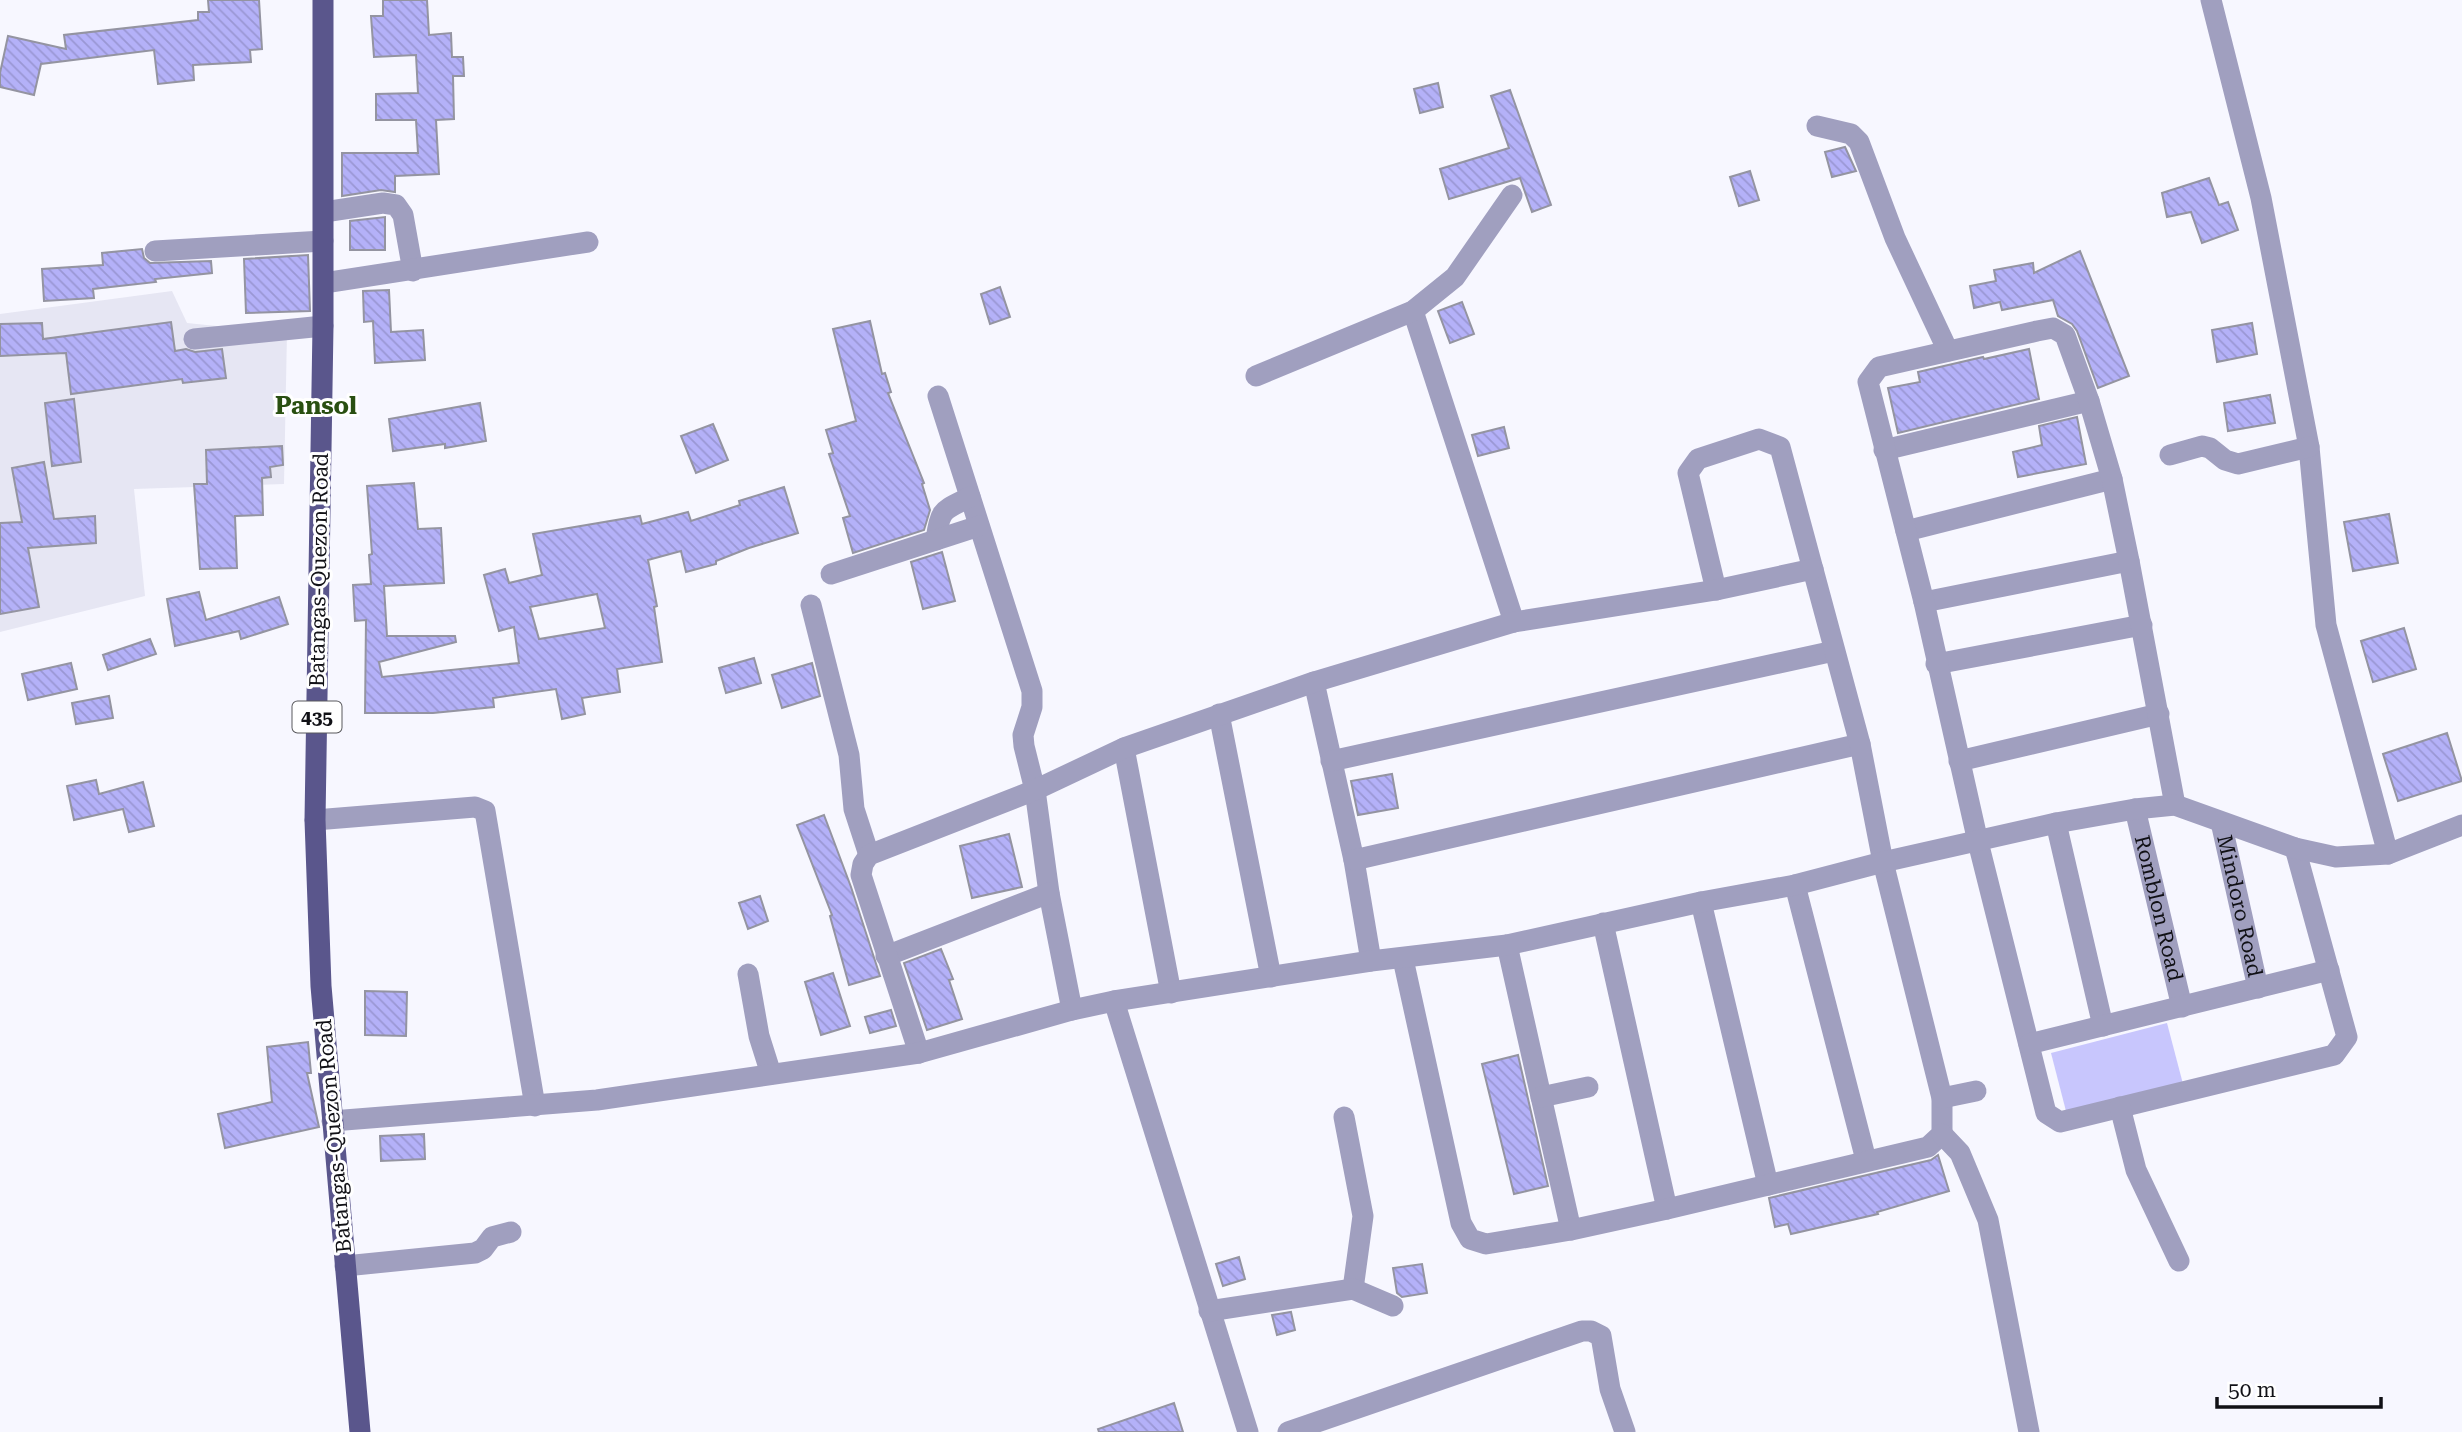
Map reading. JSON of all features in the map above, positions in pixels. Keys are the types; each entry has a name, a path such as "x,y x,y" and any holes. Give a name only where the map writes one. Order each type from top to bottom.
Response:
{"main road":[{"name":"Batangas-Quezon Road","path":"323,0 324,284 315,820 321,986 360,1432"}],"street":[{"path":"2211,0 2262,198 2309,447 2326,625 2388,854"},
{"path":"1817,126 1852,134 1859,142 1895,238 1948,351"},
{"path":"1256,376 1413,311 1455,277 1512,195"},
{"path":"324,212 383,203 396,205 403,215 412,271"},
{"path":"155,251 323,241"},
{"path":"324,284 588,242"},
{"path":"1413,311 1514,622"},
{"path":"194,339 323,326"},
{"path":"2175,805 2112,479 2089,401 2065,335 2053,328 1880,367 1868,382 1924,601 1978,842 2046,1113 2060,1122 2334,1055 2347,1037 2295,848"},
{"path":"938,396 1032,691 1032,706 1023,734 1035,790 1049,893 1072,1010"},
{"path":"1884,450 2089,401"},
{"path":"1716,590 1688,473 1698,459 1759,439 1780,447 1860,744 1883,862 1942,1098 1942,1135 1961,1153 1987,1220 2029,1432"},
{"path":"2170,455 2202,446 2225,460 2238,464 2309,447"},
{"path":"1906,531 2112,479"},
{"path":"936,540 938,521 943,510 970,497"},
{"path":"831,574 979,526"},
{"path":"1924,601 2129,561"},
{"path":"919,1053 861,875 863,864 869,855 1035,790 1124,748 1314,682 1514,622 1716,590 1813,569"},
{"path":"811,605 849,755 854,810 869,855"},
{"path":"1936,664 2142,625"},
{"path":"1331,761 1834,651"},
{"path":"1314,682 1354,860 1371,961"},
{"path":"1219,714 1270,977"},
{"path":"1959,761 2158,714"},
{"path":"1354,860 1860,744"},
{"path":"1124,748 1171,993"},
{"path":"332,1121 597,1100 919,1053 1072,1010 1114,1001 1371,961 1507,945 1795,884 2056,823 2135,809 2175,805 2295,848 2336,858 2388,854 2462,825"},
{"path":"315,820 475,807 485,811 535,1106"},
{"name":"Romblon Road","path":"2135,809 2182,1006"},
{"name":"Mindoro Road","path":"2221,822 2258,988"},
{"path":"2056,823 2103,1026"},
{"path":"1795,884 1866,1160"},
{"path":"886,956 1049,893"},
{"path":"1701,902 1768,1185"},
{"path":"1603,923 1667,1209"},
{"path":"1507,945 1571,1230"},
{"path":"1403,959 1461,1223 1470,1239 1486,1244 1571,1230 1667,1209 1928,1147 1942,1135"},
{"path":"2029,1044 2329,970"},
{"path":"748,974 759,1036 771,1074"},
{"path":"1114,1001 1248,1432"},
{"path":"1541,1097 1588,1087"},
{"path":"1942,1098 1976,1091"},
{"path":"2120,1107 2136,1171 2179,1261"},
{"path":"1344,1117 1363,1216 1353,1289"},
{"path":"345,1266 475,1253 483,1249 492,1237 511,1232"},
{"path":"1209,1311 1353,1289 1393,1306"},
{"path":"1288,1432 1582,1331 1591,1331 1601,1336 1610,1389 1625,1432"}],"shaded area":[{"path":"172,291 187,323 287,333 284,484 134,489 145,596 0,632 0,314"},
{"path":"2167,1023 2183,1084 2067,1115 2051,1053"}],"building":[{"path":"208,0 259,0 262,49 250,50 251,62 193,65 194,80 158,84 154,50 41,64 34,95 0,87 0,73 8,36 66,49 64,35 198,20 198,12 209,12"},
{"path":"383,0 427,0 429,35 451,33 452,57 463,57 464,76 453,76 454,119 436,120 439,174 395,176 395,192 381,190 342,196 342,153 418,153 416,120 376,120 376,94 418,93 416,55 374,57 371,16 383,16"},
{"path":"1438,83 1443,107 1420,113 1414,89"},
{"path":"1510,90 1551,205 1532,212 1520,178 1449,199 1440,169 1509,148 1491,96"},
{"path":"1845,147 1856,171 1832,177 1825,152"},
{"path":"1750,171 1759,200 1739,206 1730,177"},
{"path":"2209,178 2219,205 2228,202 2238,230 2202,243 2191,212 2167,217 2162,193"},
{"path":"385,217 385,250 350,250 350,221"},
{"path":"142,249 144,258 150,263 211,261 212,273 93,289 94,298 44,301 42,269 103,265 102,253"},
{"path":"2080,251 2129,376 2098,388 2077,331 2072,324 2058,316 2053,300 2002,310 2000,302 1974,308 1970,286 1996,281 1994,270 2033,263 2034,273"},
{"path":"308,255 310,311 246,313 244,259"},
{"path":"1000,287 1010,317 990,324 981,294"},
{"path":"389,290 391,332 423,330 425,360 375,363 373,321 364,322 363,291"},
{"path":"1462,302 1474,334 1450,343 1438,311"},
{"path":"870,321 882,374 885,373 891,392 888,393 924,483 922,484 930,510 924,530 853,553 843,518 850,516 829,454 833,453 826,430 856,421 833,329"},
{"path":"171,322 175,351 222,349 226,378 183,383 182,379 71,394 66,353 0,356 0,324 42,323 43,339"},
{"path":"2252,323 2257,354 2217,362 2212,330"},
{"path":"2029,349 2039,399 1898,433 1888,388 1920,382 1918,372"},
{"path":"2270,395 2275,423 2228,431 2224,403"},
{"path":"74,399 81,462 52,466 45,403"},
{"path":"480,403 486,441 445,448 445,444 393,451 389,419"},
{"path":"2077,417 2086,464 2018,477 2013,452 2042,445 2039,426"},
{"path":"713,424 728,460 696,473 681,436"},
{"path":"1504,427 1509,448 1478,456 1472,435"},
{"path":"282,446 283,465 270,467 271,477 262,478 263,515 235,516 237,568 200,569 194,484 207,484 206,450"},
{"path":"44,462 54,519 95,516 96,543 28,548 39,607 0,614 0,523 22,522 12,468"},
{"path":"414,483 418,529 441,528 444,583 384,586 387,636 455,636 456,642 379,662 382,677 519,663 514,627 499,631 484,575 505,569 509,583 542,575 533,534 640,516 642,524 688,512 691,521 740,505 739,501 784,487 798,533 749,548 716,561 716,564 686,572 681,551 648,560 657,606 654,607 662,662 617,669 620,692 582,698 585,714 562,719 556,689 493,698 494,707 433,713 365,713 366,620 355,621 353,585 371,584 369,555 372,554 367,486","holes":["597,594 605,628 539,639 530,607"]},
{"path":"2389,514 2398,563 2353,571 2344,522"},
{"path":"942,552 955,601 923,609 911,562"},
{"path":"199,592 206,620 279,597 288,624 241,639 239,631 175,646 167,599"},
{"path":"2404,628 2416,669 2373,682 2361,641"},
{"path":"150,639 156,654 108,670 103,655"},
{"path":"754,658 761,683 726,693 719,668"},
{"path":"71,663 77,689 28,700 22,674"},
{"path":"812,663 820,696 782,708 772,675"},
{"path":"109,696 113,718 76,724 72,703"},
{"path":"2447,733 2462,781 2398,801 2383,754"},
{"path":"1392,774 1398,808 1358,815 1351,781"},
{"path":"96,780 99,794 143,782 154,826 129,832 123,809 74,820 67,786"},
{"path":"824,815 880,976 849,985 830,916 832,915 797,825"},
{"path":"1009,834 1022,887 972,898 960,846"},
{"path":"760,896 768,921 748,929 739,903"},
{"path":"941,949 953,979 949,980 962,1019 927,1030 904,963"},
{"path":"833,973 850,1026 821,1035 805,982"},
{"path":"365,991 407,992 406,1036 365,1035"},
{"path":"891,1010 896,1026 870,1033 865,1017"},
{"path":"308,1042 311,1073 307,1073 319,1127 225,1148 218,1114 272,1102 267,1047"},
{"path":"1518,1055 1548,1186 1514,1194 1482,1064"},
{"path":"424,1134 425,1159 381,1161 380,1136"},
{"path":"1938,1155 1949,1191 1877,1212 1878,1214 1791,1234 1788,1224 1775,1227 1769,1198 1931,1160"},
{"path":"1239,1257 1245,1279 1223,1286 1216,1264"},
{"path":"1422,1264 1427,1293 1402,1297 1397,1293 1393,1268"},
{"path":"1291,1312 1295,1330 1277,1335 1272,1315"},
{"path":"1174,1403 1183,1432 1099,1432 1098,1429"}],"district":[{"name":"Pansol","path":"316,406"}]}
